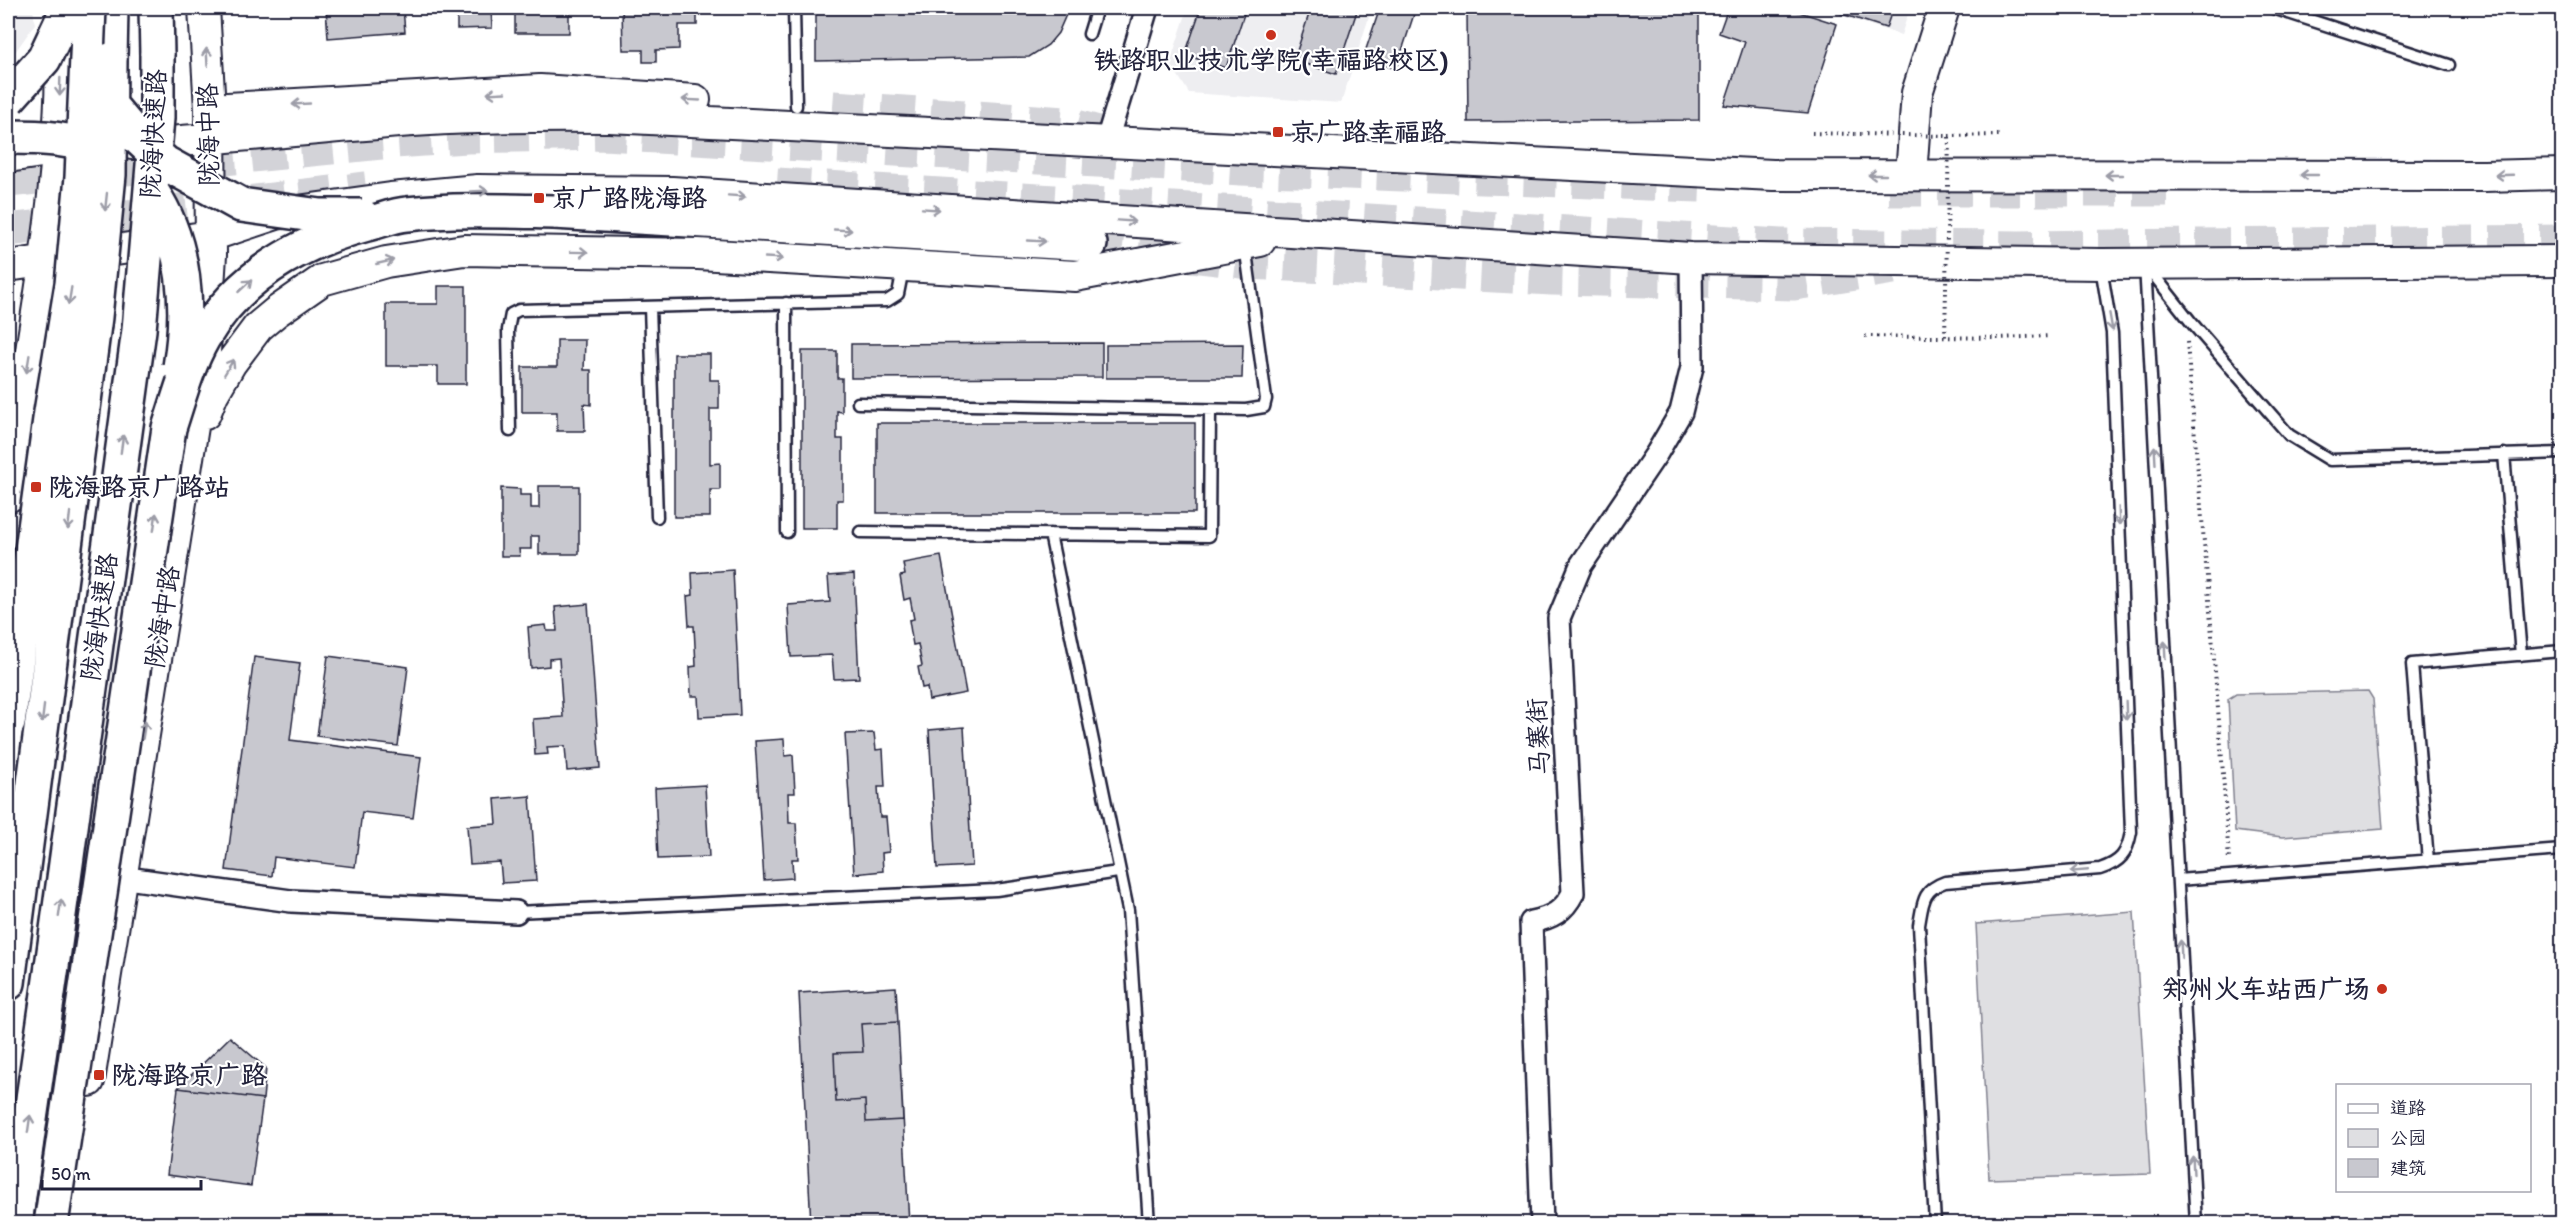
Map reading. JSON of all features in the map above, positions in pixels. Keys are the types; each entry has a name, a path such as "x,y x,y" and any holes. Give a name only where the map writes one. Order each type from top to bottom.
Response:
{"highway":[{"path":"8,99 44,59 69,8"},
{"path":"69,8 71,38 91,78 116,114 165,163 241,205 320,216 554,212 1090,244"},
{"path":"8,723 51,412 72,284 82,177 89,8"},
{"name":"陇海快速路","path":"8,983 95,317 109,175 111,8"},
{"name":"陇海快速路","path":"15,1224 139,330 157,118 156,8"},
{"path":"8,137 48,136 84,143 119,159 138,171 157,200 170,227 184,280 183,351 169,428 51,1224"},
{"path":"169,428 192,360 202,338 223,308 243,287 264,270 308,244 345,230 405,214"}],"main road":[{"path":"8,497 45,262 58,149 60,8"},
{"name":"陇海中路","path":"67,1224 120,877 205,351 210,236 210,109 204,8"},
{"path":"1911,175 1917,93 1944,8"},
{"path":"210,109 540,90 833,107"},
{"path":"8,157 58,149 209,140 378,123 542,116 663,119 1107,140 1773,175 2484,176 2562,174"},
{"path":"8,267 210,236 276,214 391,198 478,190 545,189 672,192 1691,258 2101,264 2562,261"},
{"path":"188,459 213,394 231,363 258,327 322,280 386,262 464,250 698,254 1075,276 1298,232"}],"street":[{"path":"1107,140 1147,8"},
{"name":"马寨街","path":"1542,1224 1531,922 1541,920 1566,908 1573,893 1559,618 1581,565 1657,453 1681,412 1692,367 1691,258"},
{"path":"120,877 291,901 516,912"}],"lane":[{"path":"794,8 796,106"},
{"path":"1089,34 1097,8"},
{"path":"2273,8 2448,65"},
{"path":"858,404 1210,410 1246,410 1264,406 1266,399 1245,244"},
{"path":"1935,1224 1919,925 1924,898 1932,887 1945,882 2100,869 2115,864 2128,849 2131,832 2112,333 2101,264"},
{"path":"2145,264 2191,322 2289,435 2330,460 2562,453"},
{"path":"2145,264 2196,1224"},
{"path":"510,430 508,330 511,314 519,310 887,300 898,294 904,266"},
{"path":"786,303 787,532"},
{"path":"651,307 657,518"},
{"path":"860,532 1209,536 1210,410"},
{"path":"2504,454 2521,655"},
{"path":"1050,534 1118,872 1128,910 1149,1224"},
{"path":"2428,861 2412,664 2562,651"},
{"path":"2178,880 2562,850"},
{"path":"516,912 996,890 1118,872"}],"path":[{"path":"1812,133 2003,135"},
{"path":"1945,337 1949,136"},
{"path":"1865,336 1999,338 2050,336"},
{"path":"2187,341 2211,643 2219,696 2230,876"}],"shaded area":[{"path":"8,8 33,8 35,24 8,62"},
{"name":"铁路职业技术学院(幸福路校区)","path":"1188,8 1372,8 1341,103 1189,93 1170,63"},
{"path":"1818,8 1910,8 1901,35"}],"green space":[{"path":"2368,691 2373,699 2383,829 2282,837 2235,831 2228,699 2236,694"},
{"path":"2134,912 2150,1174 1989,1179 1976,924"}],"building":[{"path":"326,8 403,8 405,32 328,38"},
{"path":"457,8 491,8 492,28 457,29"},
{"path":"515,8 569,8 569,33 515,33"},
{"path":"622,8 697,8 697,25 679,25 679,49 656,50 656,62 643,62 643,50 623,50"},
{"path":"816,8 1069,8 1058,33 1048,45 1029,57 816,61"},
{"path":"1201,8 1246,8 1226,68 1185,55"},
{"path":"1311,8 1358,8 1336,74 1294,60"},
{"path":"1380,8 1416,8 1396,69 1363,58"},
{"path":"1467,8 1699,8 1699,120 1468,122"},
{"path":"1728,8 1787,8 1837,24 1808,113 1724,105 1745,42 1719,33"},
{"path":"1823,8 1893,8 1886,28"},
{"path":"438,286 466,286 466,384 438,384 438,366 386,366 386,304 438,304"},
{"path":"557,340 585,340 584,370 591,370 591,405 584,404 585,431 557,431 557,412 522,412 522,367 557,367"},
{"path":"1102,343 1102,377 851,378 851,344"},
{"path":"1243,344 1242,378 1106,378 1106,345"},
{"path":"802,351 837,351 837,378 842,378 842,412 837,411 837,439 843,439 843,500 837,500 837,528 802,528"},
{"path":"674,354 710,354 710,380 719,380 719,409 710,409 710,464 720,463 720,490 710,490 710,517 674,517"},
{"path":"877,423 1195,423 1195,513 877,513"},
{"path":"539,486 579,486 579,554 539,554 539,536 531,536 531,549 519,549 520,556 501,556 501,488 520,489 520,495 531,495 531,508 539,508"},
{"path":"941,556 966,693 929,700 927,687 922,688 918,667 922,666 918,644 913,645 909,620 914,619 910,598 904,600 900,576 905,575 903,563"},
{"path":"733,570 740,715 699,717 698,696 691,696 690,667 696,666 694,626 689,626 687,596 693,595 692,573"},
{"path":"854,574 859,678 834,679 832,655 791,657 788,605 830,602 828,576"},
{"path":"588,604 600,768 567,771 565,746 547,747 548,754 535,755 533,719 563,717 559,658 549,659 549,666 531,668 528,627 546,625 547,631 557,631 555,607"},
{"path":"328,656 408,667 398,746 317,736"},
{"path":"254,657 300,663 290,740 421,757 413,818 362,812 355,867 274,857 272,876 226,870"},
{"path":"964,727 972,866 937,868 929,730"},
{"path":"874,733 876,750 883,749 885,787 878,787 880,817 886,817 889,852 882,853 883,871 854,874 845,734"},
{"path":"784,739 785,756 793,755 795,793 788,793 789,823 796,823 798,859 792,859 793,878 764,880 755,741"},
{"path":"705,785 709,857 658,859 655,788"},
{"path":"530,796 536,881 502,883 500,862 470,864 467,826 497,824 495,799"},
{"path":"896,987 909,1224 811,1224 799,993"},
{"path":"898,1022 903,1120 866,1122 865,1100 836,1102 834,1053 863,1052 861,1024"},
{"path":"230,1037 266,1068 263,1099 178,1088"},
{"path":"178,1088 263,1099 251,1186 167,1175"},
{"path":"908,1219 909,1224 872,1224 872,1221"}],"tunnel":[{"path":"833,107 1065,123 1117,137"},
{"path":"8,181 381,143 467,137 603,134 1241,169 1700,186"},
{"path":"777,184 1781,245 2019,247 2562,241"},
{"path":"8,230 366,188"},
{"path":"1889,190 2177,190"},
{"path":"1090,244 1250,263 1552,279 1794,284 1893,268"}],"place":[{"name":"铁路职业技术学院(幸福路校区)","path":"1271,35"},
{"name":"京广路幸福路","path":"1278,132"},
{"name":"京广路陇海路","path":"539,198"},
{"name":"陇海路京广路站","path":"36,487"},
{"name":"郑州火车站西广场","path":"2382,989"},
{"name":"陇海路京广路","path":"99,1075"}]}
